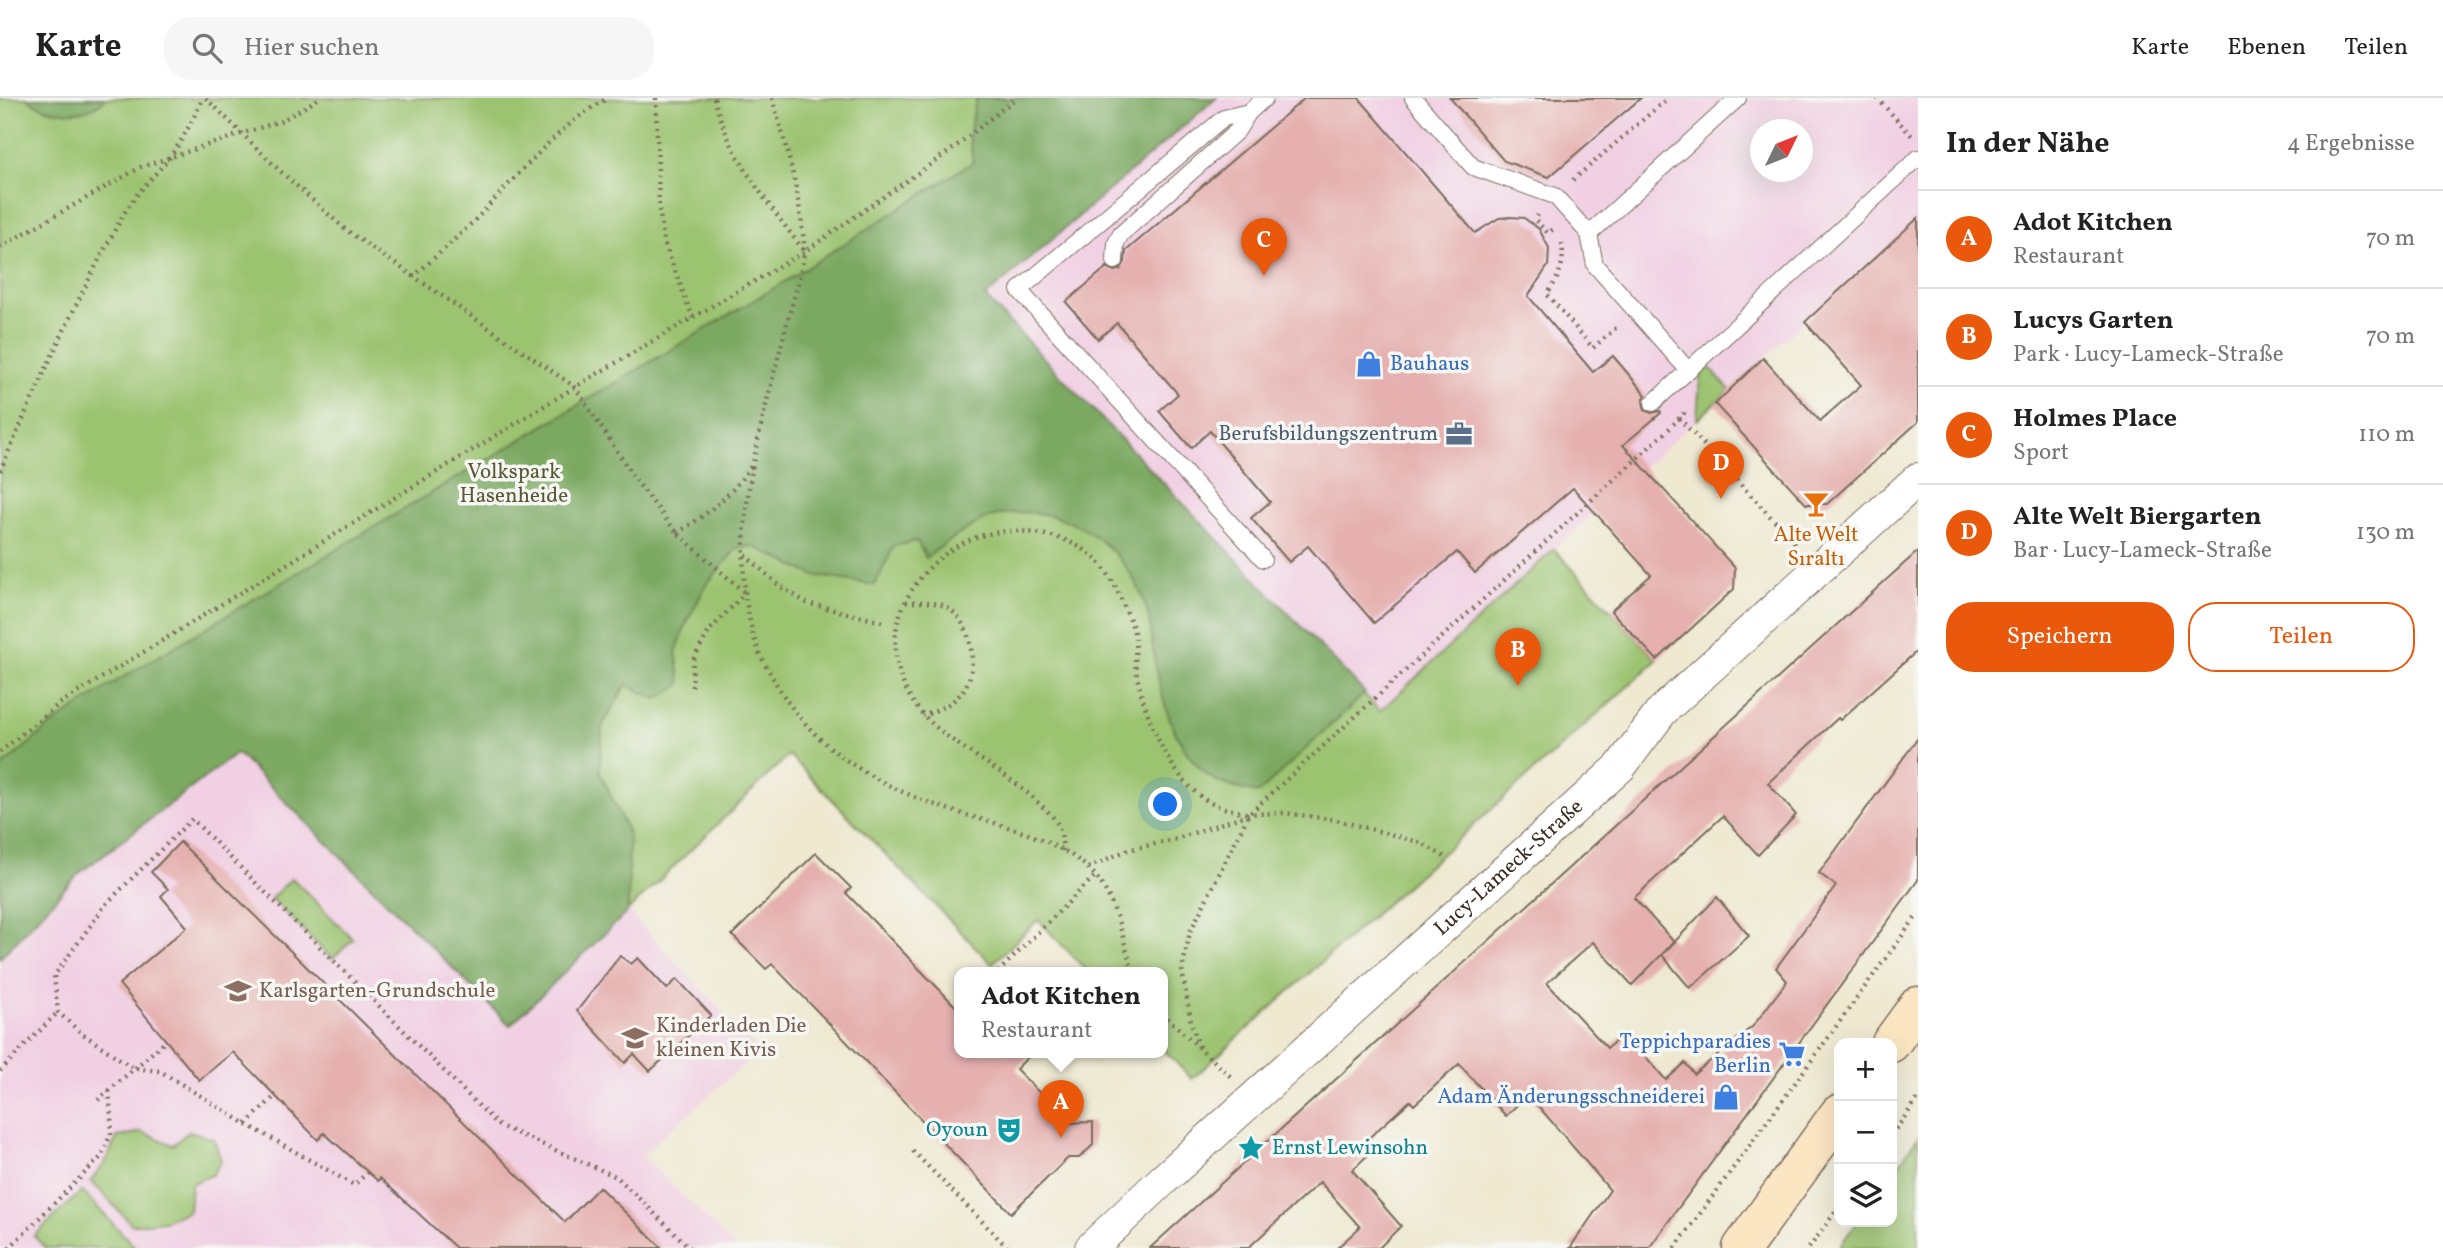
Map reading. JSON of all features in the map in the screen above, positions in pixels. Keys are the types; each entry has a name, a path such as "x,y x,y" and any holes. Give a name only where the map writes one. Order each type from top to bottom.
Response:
{"main road":[{"path":"1895,1038 1918,1006"},
{"path":"1742,1248 1834,1121"}],"street":[{"name":"Lucy-Lameck-Straße","path":"1091,1248 1620,766 1662,711 1918,479"}],"lane":[{"path":"1115,261 1116,243 1121,234 1237,131 1249,112 1265,98"},
{"path":"1413,98 1473,167 1555,196 1590,234 1595,265 1688,370"},
{"path":"1590,234 1738,98"},
{"path":"1249,112 1224,118 1019,290 1263,559"},
{"path":"1653,402 1918,158"}],"path":[{"path":"0,471 85,286 127,209 143,185 186,134 205,98 346,230 575,387 637,482 677,533 745,592"},
{"path":"0,247 131,172 170,156 283,120 320,98"},
{"path":"413,277 475,219 547,145 586,112 608,98"},
{"path":"656,98 659,208 664,242 693,318"},
{"path":"714,98 729,142 749,179 804,252"},
{"path":"772,98 793,168 804,252 751,465 745,530 745,592 758,650 784,698 815,735 849,764 889,786 927,802 1006,827 1063,851 1088,868 1105,891 1131,967"},
{"path":"0,752 59,704 575,387 804,252 954,148 1016,98"},
{"path":"1563,188 1668,98"},
{"path":"1877,98 1918,142"},
{"path":"1537,217 1535,220 1548,233 1555,228 1563,246 1560,273 1547,294 1593,348 1635,310"},
{"path":"1199,1047 1188,1012 1182,970 1190,932 1249,814 1684,413 1688,370"},
{"path":"1679,418 1795,543"},
{"path":"677,533 712,511 737,487 751,465"},
{"path":"1063,851 1059,828 1054,818 1010,779 947,738 923,716 907,694 897,661 896,628 906,602 932,564 967,540 982,534 1014,531 1052,535 1090,552 1117,588 1130,621 1135,639 1137,677 1156,734 1167,757 1200,795 1214,804 1249,814 1285,813 1337,820 1422,843 1446,858"},
{"path":"745,555 781,587 807,603 882,622"},
{"path":"692,687 694,660 709,631 745,592"},
{"path":"906,602 934,603 951,610 965,626 970,649 971,674 964,691 951,703 923,716"},
{"path":"1088,868 1127,850 1172,841 1249,814"},
{"path":"368,1172 354,1185 246,1124 160,1071 133,1068 79,1032 58,1012 54,976 106,904 192,819 498,1125 617,1177 690,1248"},
{"path":"1003,967 1095,876"},
{"path":"1675,1248 1918,914"},
{"path":"0,1070 58,1012"},
{"path":"1168,1018 1252,1099"},
{"path":"98,1100 166,1041"},
{"path":"9,1248 101,1157 112,1131 110,1089"},
{"path":"246,1124 273,1098"},
{"path":"1897,1128 1918,1098"},
{"path":"913,1151 1008,1248"},
{"path":"1810,1248 1834,1214"}],"shaded area":[{"path":"1216,98 1918,98 1918,218 1554,549 1381,711 985,297"},
{"name":"Karlsgarten-Grundschule","path":"237,753 510,1025 628,911 759,1051 642,1155 736,1248 0,1248 0,958 78,874"}],"green space":[{"name":"Volkspark Hasenheide","path":"0,98 1216,98 985,297 1380,711 1554,549 1657,660 1192,1079 1168,1054 1168,967 1083,967 1038,920 992,964 789,755 510,1025 237,753 78,874 0,958"},
{"path":"26,98 106,98 88,109 67,112 45,108"},
{"path":"976,98 1216,98 985,297 1365,693 1259,793 1211,778 1188,754 1165,706 1148,613 1137,585 1108,547 1090,532 1069,521 1046,514 1023,512 998,515 970,527 926,558 917,541 894,546 875,585 813,575 753,546 736,549 706,585 686,624 676,652 681,684 657,699 626,685 602,726 600,772 629,835 628,911 510,1025 237,753 78,874 0,958 0,768 51,725 107,687 784,282 973,162 969,136"},
{"path":"1709,367 1730,390 1697,420 1700,376"},
{"path":"292,878 353,939 332,959 271,898"},
{"path":"189,1131 214,1139 221,1161 212,1175 191,1184 189,1211 164,1221 132,1225 91,1181 105,1163 117,1137 142,1132 173,1145"},
{"path":"1918,1137 1918,1248 1838,1248 1853,1227 1897,1227 1897,1167"},
{"path":"82,1191 136,1248 45,1248 34,1236"}],"building":[{"name":"Bauhaus","path":"1305,98 1359,98 1475,233 1499,218 1510,217 1524,218 1539,229 1549,248 1548,266 1528,296 1593,372 1613,356 1646,395 1643,401 1645,410 1651,413 1660,411 1661,413 1623,445 1735,568 1734,589 1657,660 1611,611 1651,575 1573,488 1475,573 1457,552 1374,623 1308,546 1289,562 1251,518 1270,502 1210,431 1191,448 1159,411 1178,394 1117,323 1098,339 1066,302 1107,267 1114,271 1120,270 1125,262 1126,251"},
{"path":"1450,98 1641,98 1549,177 1504,161"},
{"path":"1918,218 1918,422 1827,504 1806,504 1715,404 1763,358 1820,421 1861,385 1805,322"},
{"path":"1918,551 1918,650 1840,720 1838,718 1768,783 1796,815 1758,855 1723,816 1634,898 1674,942 1632,985 1593,942 1547,983 1607,1048 1625,1033 1666,1080 1685,1063 1694,1074 1753,1026 1787,981 1776,968 1836,886 1819,873 1918,738 1918,880 1649,1248 1570,1248 1610,1190 1528,1094 1506,1116 1459,1064 1414,1105 1410,1101 1363,1143 1371,1152 1352,1170 1401,1226 1379,1248 1337,1248 1360,1227 1320,1182 1248,1248 1150,1248"},
{"path":"180,842 565,1222 599,1187 662,1248 456,1248 380,1178 378,1181 324,1133 318,1140 233,1052 199,1080 119,984 187,927 161,896 168,889 151,872"},
{"path":"816,853 851,888 846,893 954,1005 954,1058 1027,1058 1016,1069 1069,1123 1093,1122 1093,1145 1079,1158 1068,1158 1011,1213 772,964 766,969 732,935"},
{"path":"1717,897 1749,936 1690,988 1662,955"},
{"path":"620,956 631,964 638,958 667,989 677,979 711,1015 650,1071 634,1054 625,1063 577,1011"}],"place":[{"name":"Holmes Place","path":"1264,276"},
{"name":"Bauhaus","path":"1369,364"},
{"name":"Berufsbildungszentrum","path":"1459,434"},
{"name":"Alte Welt Biergarten","path":"1721,499"},
{"name":"Alte Welt Sıraltı","path":"1816,504"},
{"name":"Lucys Garten","path":"1518,686"},
{"name":"Karlsgarten-Grundschule","path":"238,991"},
{"name":"Kinderladen Die kleinen Kivis","path":"635,1038"},
{"name":"Teppichparadies Berlin","path":"1792,1054"},
{"name":"Adam Änderungsschneiderei","path":"1726,1097"},
{"name":"Oyoun","path":"1009,1130"},
{"name":"Adot Kitchen","path":"1061,1138"},
{"name":"Ernst Lewinsohn","path":"1251,1148"}]}
